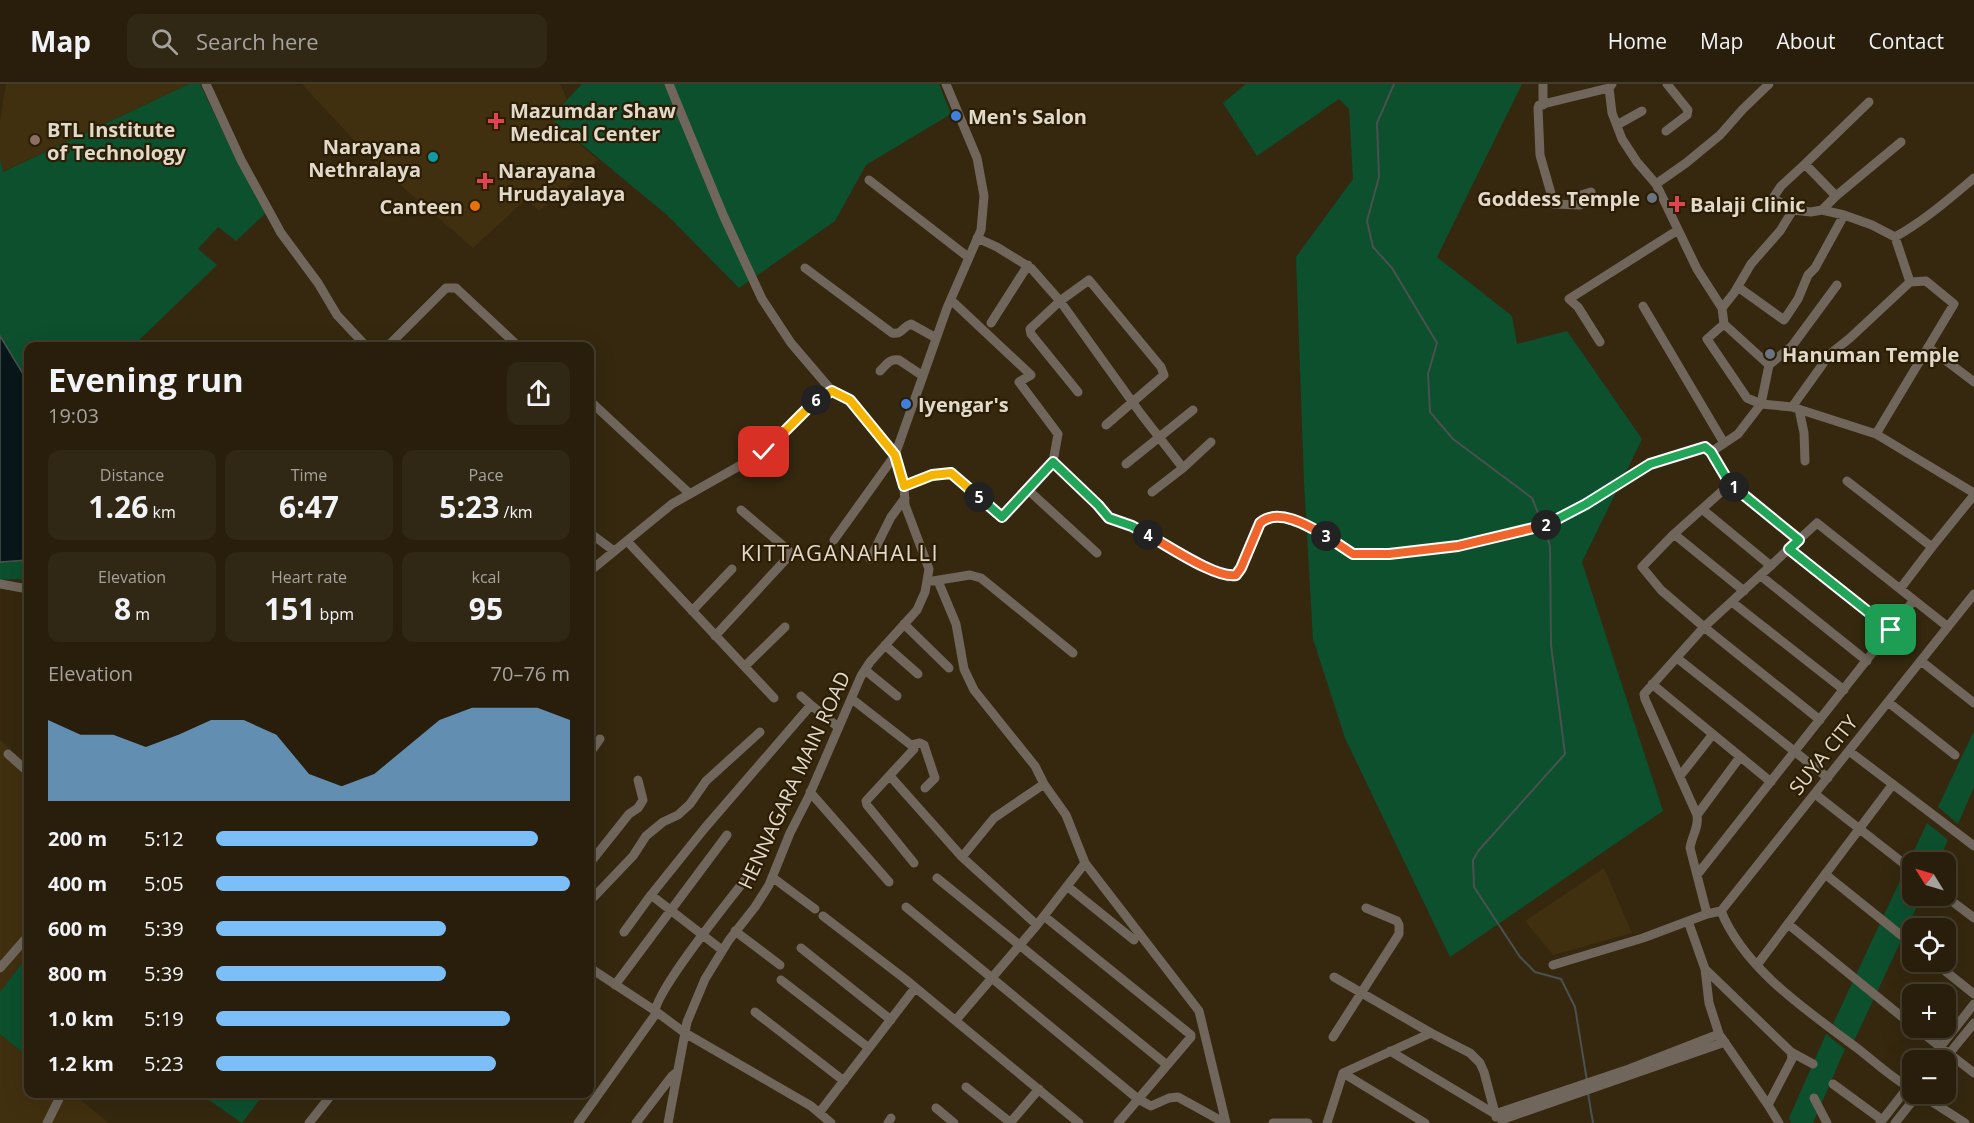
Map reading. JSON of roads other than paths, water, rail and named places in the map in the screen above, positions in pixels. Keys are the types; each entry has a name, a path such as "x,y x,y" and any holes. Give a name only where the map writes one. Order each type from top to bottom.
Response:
{"street":[{"path":"206,84 241,160 281,233 318,283 337,315 362,342"},
{"path":"669,84 724,216 762,299 791,342 832,391 850,400 895,455 904,486 905,505 933,581 956,624 964,669 974,690 1035,766 1044,784 1066,815 1085,863 1199,1011 1226,1123"},
{"path":"834,540 895,455 936,338 981,230 984,196 977,158 946,84"},
{"path":"1543,84 1543,105"},
{"path":"1666,131 1687,115 1688,110 1667,84"},
{"path":"1656,184 1720,135 1769,84"},
{"path":"1591,192 1581,195 1580,205 1554,204 1540,155 1538,108 1611,86 1612,114 1622,139 1637,162 1656,184 1697,269 1722,308 1724,324 1768,365"},
{"path":"1869,102 1781,186 1773,198 1793,210 1811,212 1822,210 1844,215 1872,225 1895,237 1910,282"},
{"path":"1617,125 1642,111"},
{"path":"1822,210 1901,142"},
{"path":"1805,164 1836,196"},
{"path":"1895,237 1909,230 1939,208 1974,178"},
{"path":"869,180 968,257"},
{"path":"1722,308 1738,287 1751,264 1780,231 1793,210"},
{"path":"1738,287 1784,320 1844,215"},
{"path":"1600,342 1578,307 1569,299 1678,230"},
{"path":"977,238 1028,266 1060,301 1183,468"},
{"path":"991,323 1028,266"},
{"path":"805,268 892,333 901,332 906,325 911,324 936,338"},
{"path":"1078,392 1031,334 1030,329 1060,301 1089,280 1161,367 1164,375 1106,425"},
{"path":"1795,408 1830,354 1910,282 1926,281 1954,303 1876,434"},
{"path":"1711,452 1738,434 1761,404 1768,365 1792,346 1837,285"},
{"path":"392,342 446,288 452,287 464,295 514,342"},
{"path":"904,486 932,475 951,473 1002,517 1053,462 1058,434 1019,382 1031,375 951,300"},
{"path":"1643,306 1724,443"},
{"path":"1724,324 1707,339 1747,398 1761,404 1795,408 1876,434 1974,494 1900,589"},
{"path":"1928,347 1974,382"},
{"path":"880,371 895,359 922,376"},
{"path":"594,568 672,504 764,452 817,399 832,391"},
{"path":"594,405 690,494"},
{"path":"1795,408 1804,433 1805,461"},
{"path":"1126,464 1193,410"},
{"path":"1152,492 1211,442"},
{"path":"1053,462 1109,518 1132,526 1203,566 1228,577 1236,575 1241,568 1260,523 1266,518 1276,516 1310,526 1353,554 1389,554 1458,546 1548,525 1650,464 1705,447 1711,452 1730,484 1799,540"},
{"path":"1847,481 1932,547"},
{"path":"1730,484 1674,534 1642,567 1661,590 1704,627 1820,720"},
{"path":"1027,489 1098,553"},
{"path":"870,559 891,517 905,498"},
{"path":"1702,509 1771,566"},
{"path":"715,636 790,555 788,549 741,510"},
{"path":"1707,914 1690,848 1698,823 1697,814 1644,694 1704,627 1817,523 1948,627"},
{"path":"1674,534 1744,591"},
{"path":"594,536 614,551"},
{"path":"627,541 774,698"},
{"path":"1789,549 1891,630"},
{"path":"692,611 732,569"},
{"path":"933,581 970,574 981,578 1073,653"},
{"path":"1761,576 1867,661"},
{"name":"HENNAGARA MAIN ROAD","path":"668,1123 687,1022 705,979 722,950 755,907 772,877 865,670 917,610 933,581"},
{"path":"0,584 24,588"},
{"name":"SUYA CITY","path":"1721,911 1974,594"},
{"path":"1697,875 1914,600"},
{"path":"1732,602 1844,690"},
{"path":"904,624 949,668"},
{"path":"745,666 785,627"},
{"path":"885,645 918,674"},
{"path":"1677,658 1828,778"},
{"path":"1921,661 1974,702"},
{"path":"865,670 897,696"},
{"path":"1653,684 1771,782"},
{"path":"801,696 838,727"},
{"path":"852,699 914,749 867,798 867,805 914,863"},
{"path":"1888,702 1955,755"},
{"path":"624,932 704,829 811,705"},
{"path":"594,897 633,856 646,836 663,822 678,815 690,804 706,781 760,732"},
{"path":"1680,776 1713,734"},
{"path":"594,747 600,739"},
{"path":"911,745 920,743 924,745 935,778 925,789"},
{"path":"1849,751 1974,846"},
{"path":"8,754 24,768"},
{"path":"1697,814 1740,757"},
{"path":"890,776 962,857 1037,925"},
{"path":"594,858 643,800 638,780"},
{"path":"962,857 994,818 1044,784"},
{"path":"1757,965 1893,784"},
{"path":"810,792 889,882"},
{"path":"1815,794 1902,862"},
{"path":"615,985 727,835"},
{"path":"956,1020 1037,925 1085,863"},
{"path":"1825,874 1902,936"},
{"path":"772,877 815,909"},
{"path":"937,878 1167,1065"},
{"path":"578,1123 655,1015 654,1010 661,995 744,881"},
{"path":"1067,886 1134,940"},
{"path":"651,895 722,950"},
{"path":"1956,904 1974,918"},
{"path":"906,907 1138,1099 1151,1106 1168,1098 1178,1097 1226,1123"},
{"path":"1333,1037 1400,930 1397,921 1366,908"},
{"path":"1553,965 1721,911 1727,925 1757,965 1785,994 1902,1079"},
{"path":"824,916 956,1020 1079,1123"},
{"path":"1044,916 1191,1035 1118,1123"},
{"path":"1688,921 1705,969 1709,1003 1722,1038 1779,1123"},
{"path":"1788,924 1902,1016"},
{"path":"735,932 780,965"},
{"path":"0,968 24,941"},
{"path":"801,948 891,1020"},
{"path":"1705,969 1791,1052 1813,1064"},
{"path":"594,971 685,1033 811,1106 831,1123"},
{"path":"1946,972 1974,994"},
{"path":"1334,977 1470,1053 1480,1063 1498,1119"},
{"path":"781,981 869,1048"},
{"path":"819,1113 915,988"},
{"path":"1938,1050 1974,1004"},
{"path":"755,1012 843,1081"},
{"path":"1953,1050 1974,1023"},
{"path":"1327,1123 1343,1073 1431,1033"},
{"path":"1498,1119 1722,1038"},
{"path":"1929,1038 1942,1050"},
{"path":"1390,1051 1498,1119"},
{"path":"1768,1105 1792,1059 1791,1052"},
{"path":"1956,1062 1974,1073"},
{"path":"636,1123 677,1072"},
{"path":"1343,1073 1425,1123"},
{"path":"1833,1084 1881,1122 1902,1097"},
{"path":"966,1087 1011,1123 1039,1089"},
{"path":"309,1123 329,1098"},
{"path":"1814,1098 1827,1123"},
{"path":"47,1123 59,1099"},
{"path":"1896,1123 1911,1104"},
{"path":"1935,1104 1965,1123"},
{"path":"936,1108 954,1123"},
{"path":"1273,1123 1308,1123"}],"waterway":[{"path":"1394,84 1377,123 1379,177 1367,221 1373,247 1392,268 1437,343 1428,374 1430,412 1453,439 1532,498 1542,523"},
{"path":"1544,528 1550,546 1551,645 1565,754 1479,850 1473,860 1474,887 1520,957 1535,972 1561,979 1575,1007 1587,1081"},
{"path":"1588,1093 1593,1123"}],"place":[{"name":"Men's Salon","path":"956,116"},
{"name":"Mazumdar Shaw Medical Center","path":"496,121"},
{"name":"BTL Institute of Technology","path":"35,140"},
{"name":"Narayana Nethralaya","path":"433,157"},
{"name":"Narayana Hrudayalaya","path":"485,181"},
{"name":"Goddess Temple","path":"1652,198"},
{"name":"Balaji Clinic","path":"1677,204"},
{"name":"Canteen","path":"475,206"},
{"name":"Hanuman Temple","path":"1770,354"},
{"name":"Iyengar's","path":"906,404"}],"district":[{"name":"KITTAGANAHALLI","path":"840,552"}]}
